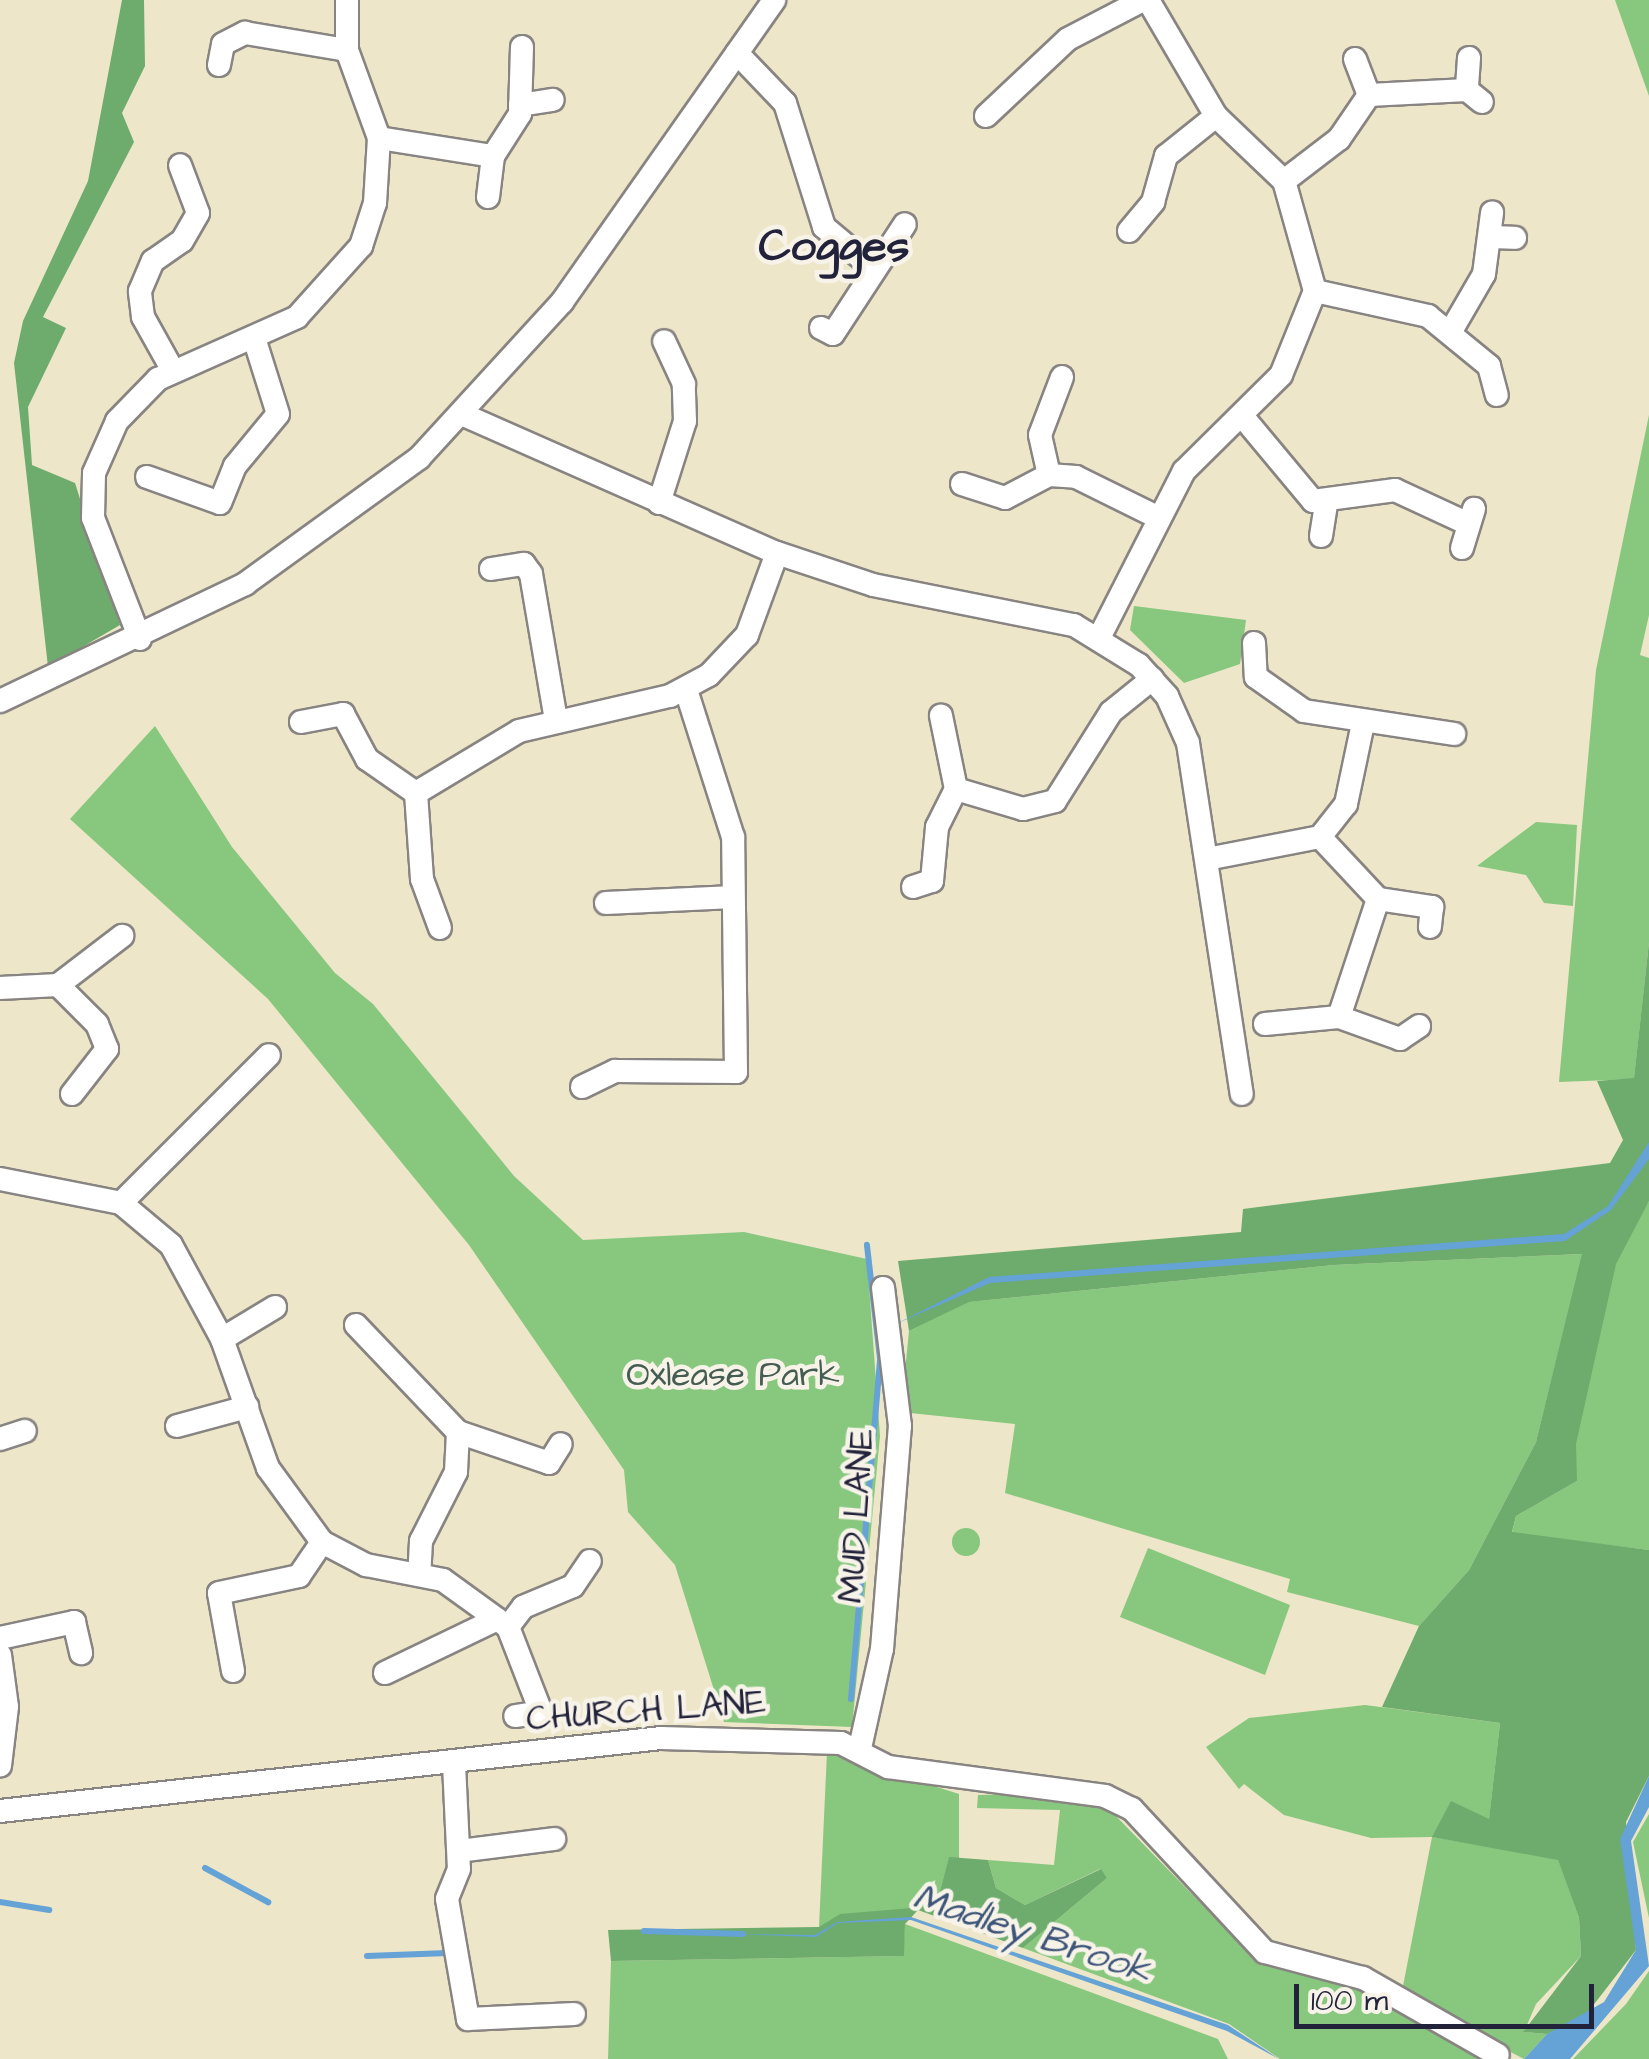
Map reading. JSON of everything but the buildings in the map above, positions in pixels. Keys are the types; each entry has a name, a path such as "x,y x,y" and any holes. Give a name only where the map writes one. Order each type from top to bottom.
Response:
{"street":[{"path":"140,638 91,497 116,421 172,369 256,341 297,316 350,264 375,203 378,138 347,50 347,0"},
{"path":"0,700 140,638 312,542 466,416 562,302 774,0"},
{"path":"986,116 1068,38 1146,0 1216,116 1284,181 1315,291 1295,354 1243,417 1184,471 1100,636"},
{"path":"218,65 223,44 245,33 347,50"},
{"path":"488,197 492,156 520,105 522,47"},
{"path":"737,52 785,103 824,227 872,267"},
{"path":"1370,94 1474,96 1469,58"},
{"path":"1354,59 1370,94"},
{"path":"1284,181 1339,139 1370,94"},
{"path":"520,105 553,100"},
{"path":"1130,231 1153,202 1166,156 1216,116"},
{"path":"378,138 492,156"},
{"path":"172,369 143,317 140,291 153,262 182,241 198,213 180,165"},
{"path":"821,328 833,334 872,267 905,224"},
{"path":"1451,330 1479,288 1491,225 1516,238"},
{"path":"1315,291 1428,316 1451,330 1490,366 1497,395"},
{"path":"660,503 685,421 684,384 664,340"},
{"path":"147,477 220,503 236,466 278,414 256,341"},
{"path":"1049,475 1040,434 1062,378"},
{"path":"466,416 777,553 874,586 1100,636 1152,679 1188,743 1212,858 1242,1094"},
{"path":"1243,417 1326,506"},
{"path":"962,484 1005,498 1049,475 1076,477 1159,518"},
{"path":"1326,506 1395,490 1470,516 1462,548"},
{"path":"1321,536 1326,506"},
{"path":"416,792 477,752 556,720 686,690 734,655 777,553"},
{"path":"492,569 524,564 532,574 556,720"},
{"path":"1254,643 1256,677 1278,698 1363,723 1454,734"},
{"path":"956,790 1023,808 1054,800 1111,712 1152,679"},
{"path":"582,1087 615,1071 736,1072 728,807 686,690"},
{"path":"301,722 343,714 367,759 416,792"},
{"path":"913,886 932,880 937,827 956,790 941,716"},
{"path":"1212,858 1320,837 1346,804 1363,723"},
{"path":"416,792 422,879 440,928"},
{"path":"1320,837 1378,899 1432,906"},
{"path":"606,903 733,897"},
{"path":"1338,1017 1378,899"},
{"path":"0,988 58,984 122,936"},
{"path":"58,984 98,1024 107,1049 72,1094"},
{"path":"1265,1024 1338,1017 1400,1039 1418,1026"},
{"path":"121,1203 269,1056"},
{"path":"0,1178 121,1203 172,1245 222,1339 268,1468 322,1542 366,1565 420,1575 471,1593 503,1623 541,1712 515,1716"},
{"name":"MUD LANE","path":"860,1748 882,1648 900,1426 883,1288"},
{"path":"222,1339 275,1307"},
{"path":"356,1326 458,1432 549,1464 561,1444"},
{"path":"178,1426 247,1407"},
{"path":"0,1438 25,1432"},
{"path":"420,1575 421,1541 456,1472 458,1432"},
{"path":"195,1592 219,1593 298,1576 322,1542"},
{"path":"384,1673 503,1623 524,1607 572,1586 590,1562"},
{"path":"219,1593 233,1671"},
{"path":"0,1638 74,1622 81,1652"},
{"path":"0,1656 0,1766"},
{"name":"CHURCH LANE","path":"0,1811 454,1764 660,1738 795,1736 860,1748 888,1767 1086,1788 1119,1802 1265,1952 1364,1978 1498,2055"},
{"path":"454,1764 459,1851 446,1900 468,2019 574,2014"},
{"path":"459,1851 554,1840"}],"green space":[{"path":"122,0 144,0 145,66 122,113 134,142 43,317 66,328 28,407 32,465 75,483 120,625 48,667 14,363 23,321 88,181"},
{"path":"1615,0 1649,0 1649,96"},
{"path":"1649,415 1649,615 1640,655 1649,658 1649,942 1634,1079 1559,1082 1596,670"},
{"path":"1134,606 1246,620 1240,664 1184,683 1130,630"},
{"name":"Oxlease Park","path":"155,726 232,847 335,973 373,1004 514,1176 583,1240 744,1232 867,1259 880,1436 852,1727 724,1722 675,1565 628,1512 624,1470 469,1245 268,999 70,819"},
{"path":"1536,822 1577,825 1573,906 1544,903 1526,875 1477,866"},
{"path":"1649,942 1649,1201 1616,1264 1576,1444 1577,1481 1516,1516 1512,1532 1649,1550 1649,1776 1626,1822 1636,1950 1585,2016 1547,2034 1523,2032 1581,1956 1579,1918 1558,1860 1432,1837 1451,1801 1489,1819 1500,1723 1382,1707 1419,1626 1469,1570 1536,1442 1582,1254 1334,1265 969,1302 909,1331 898,1261 1241,1232 1243,1209 1610,1163 1623,1140 1597,1081 1634,1078"},
{"path":"1649,1201 1649,1550 1512,1533 1516,1516 1577,1481 1551,1439 1625,1238"},
{"path":"1583,1254 1536,1442 1469,1570 1419,1626 1287,1592 1290,1579 1005,1493 1015,1424 901,1412 909,1331 968,1302 1334,1265"},
{"path":"966,1528 976,1532 980,1542 976,1552 966,1556 956,1552 952,1542 956,1532"},
{"path":"1148,1548 1290,1605 1265,1675 1120,1617"},
{"path":"1365,1705 1500,1723 1489,1820 1433,1837 1558,1859 1579,1918 1581,1956 1536,2004 1524,2032 1547,2034 1524,2059 1371,1979 1373,1969 1403,1986 1432,1837 1371,1838 1284,1815 1244,1784 1239,1789 1206,1747 1249,1718"},
{"path":"827,1752 959,1794 959,1858 949,1858 936,1906 819,1927"},
{"path":"1057,1793 1112,1812 1260,1964 1350,1986 1490,2059 1280,2059 1229,2024 1023,1948 1107,1878 1100,1869 1025,1905 996,1888 988,1860 1054,1865 1060,1810 977,1808 978,1795"},
{"path":"1649,1814 1649,1918 1633,1842"},
{"path":"949,1857 988,1860 996,1888 1025,1905 1101,1869 1107,1878 1023,1948 918,1910 905,1924 904,1956 611,1961 608,1930 819,1927 840,1914 936,1906"},
{"path":"905,1924 1218,2039 1228,2059 608,2059 611,1961 903,1956"},
{"path":"1649,1971 1649,2059 1573,2059 1626,2004"}],"water":[{"path":"1649,1142 1649,1159 1611,1210 1565,1241 990,1283 898,1323 989,1277 1564,1234 1608,1206"},
{"path":"1649,1776 1649,1807 1631,1841 1649,1966 1570,2059 1524,2059 1547,2034 1604,2002 1636,1950 1620,1839"},
{"path":"911,1917 1228,2025 1279,2059 1227,2031 911,1920 838,1923 816,1937 737,1934 815,1935 837,1922"}],"waterway":[{"path":"851,1699 880,1358 867,1245"},
{"name":"Madley Brook","path":"205,1868 268,1902"},
{"name":"Madley Brook","path":"0,1902 49,1910"},
{"name":"Madley Brook","path":"644,1931 743,1934"},
{"name":"Madley Brook","path":"367,1956 448,1953"}],"district":[{"name":"Cogges","path":"834,248"}]}
